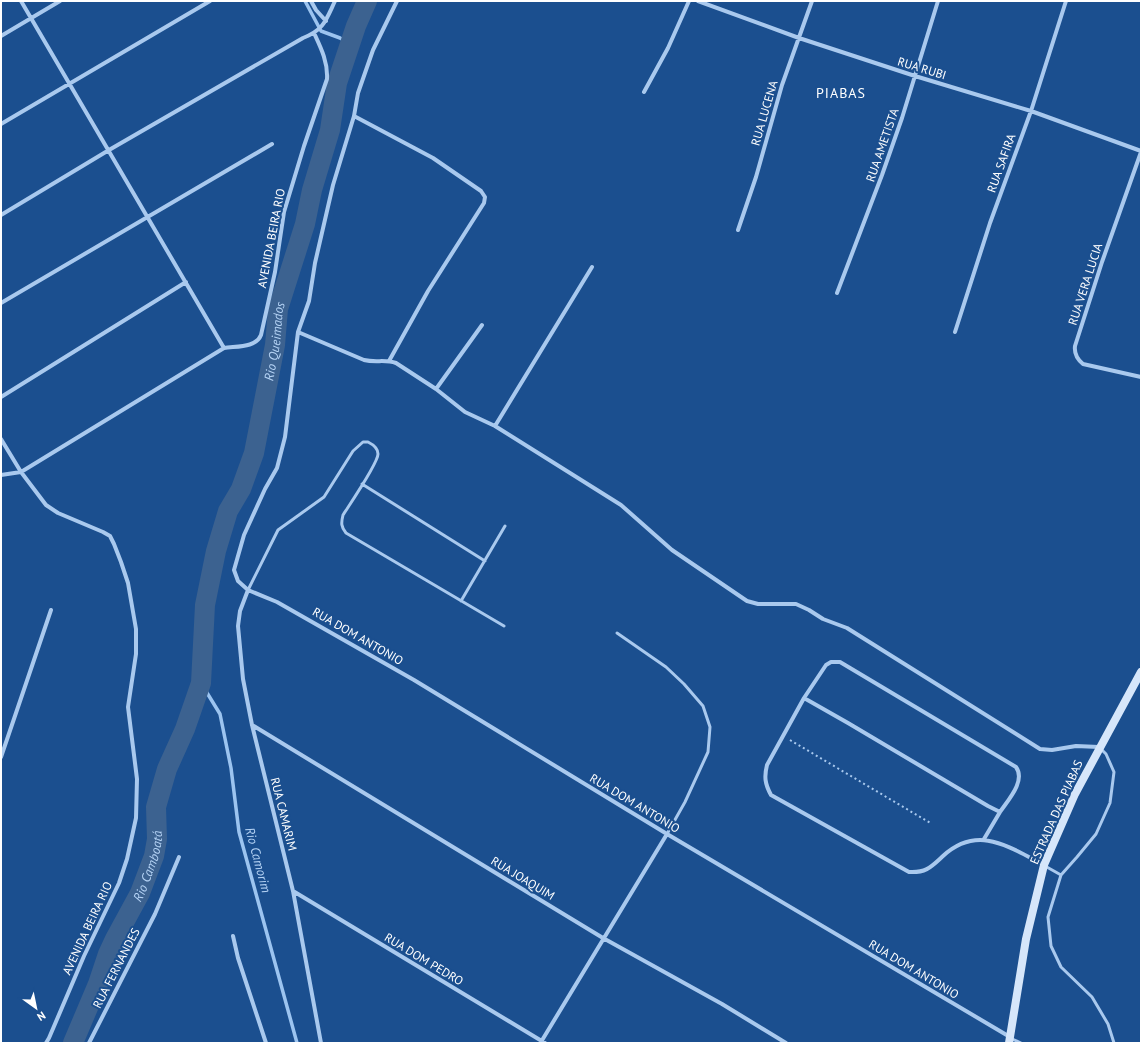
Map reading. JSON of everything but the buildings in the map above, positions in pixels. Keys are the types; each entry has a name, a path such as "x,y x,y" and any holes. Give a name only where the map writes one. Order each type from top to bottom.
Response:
{"street":[{"path":"1,475 21,472 224,348 21,1"},
{"path":"1,36 60,1"},
{"path":"1,124 210,1"},
{"path":"311,1 316,10 326,21"},
{"path":"1,215 109,150 303,38 315,33 326,21 335,1"},
{"path":"248,590 238,581 234,570 244,535 265,489 277,468 285,437 298,332 309,301 315,263 333,186 354,116 358,93 372,50 397,1"},
{"path":"644,92 668,48 689,1"},
{"name":"RUA RUBI","path":"698,1 799,38 915,76 1031,111 1141,152"},
{"name":"RUA LUCENA","path":"738,230 764,150 782,85 812,1"},
{"name":"RUA AMETISTA","path":"837,293 882,175 938,1"},
{"name":"RUA SAFIRA","path":"955,332 990,223 1031,111 1066,1"},
{"name":"AVENIDA BEIRA RIO","path":"224,348 252,344 260,339 274,272 284,212 304,146 328,79 324,53 315,33"},
{"path":"354,116 433,158 480,191 485,197 484,203 428,291 389,361"},
{"path":"1,303 272,144"},
{"name":"RUA VERA LUCIA","path":"1141,152 1102,262 1074,352 1083,364 1141,377"},
{"path":"495,426 592,267"},
{"path":"1,397 186,282"},
{"path":"436,389 482,325"},
{"path":"298,332 364,360 374,362 389,361 396,363 436,389 465,412 495,426 621,505 672,550 747,601 758,604 796,604 823,619 847,628 1040,749 1052,750 1076,746 1100,748"},
{"name":"AVENIDA BEIRA RIO","path":"1,438 21,472 46,505 58,513 110,536 128,583 136,629 136,654 128,707 137,780 136,818 127,859 119,883 84,956 46,1043"},
{"name":"RUA CAMARIM","path":"248,590 240,611 238,637 243,679 252,725 292,891 321,1043"},
{"name":"RUA DOM ANTONIO","path":"248,590 277,602 414,680 1009,1040"},
{"path":"1,757 2,748 51,610"},
{"path":"984,839 1018,784 1019,773 1016,767 840,662 831,662 826,665 804,698 766,765 764,775 766,785 771,795 909,872 924,871 932,867 949,851 960,844 973,840 984,839 996,842 1044,866"},
{"name":"ESTRADA DAS PIABAS","path":"1009,1040 1026,939 1044,866 1075,794 1141,672"},
{"path":"804,698 1000,812"},
{"name":"RUA JOAQUIM","path":"252,725 604,938 722,1004 786,1043"},
{"path":"543,1042 667,834"},
{"name":"RUA FERNANDES","path":"90,1043 155,914 179,857"},
{"name":"RUA DOM PEDRO","path":"292,891 543,1042"},
{"path":"233,936 238,958 266,1043"}],"lane":[{"path":"248,590 278,530 324,497 353,451 362,442 368,442 378,450 378,454 374,464 343,515 341,523 346,534 504,626"},
{"path":"362,484 485,561"},
{"path":"460,601 505,526"},
{"path":"617,633 666,667 684,684 704,706 710,727 708,752 685,802 667,834"},
{"path":"1100,748 1106,754 1114,772 1110,803 1096,834 1061,875 1048,917 1051,946 1062,966 1092,997 1108,1024 1114,1043"},
{"path":"1044,866 1061,875"},
{"path":"1009,1040 1021,1043"}],"path":[{"path":"782,735 932,824"}],"waterway":[{"path":"305,1 321,31 340,38 350,44"},
{"name":"Rio Queimados","path":"73,1043 98,984 108,954 140,893 154,856 157,839 156,807 167,769 185,729 201,683 205,605 216,551 228,511 241,489 254,453 275,345 278,309 305,224 312,190 330,130 337,83 356,26 367,1"},
{"name":"Rio Camorim","path":"201,683 220,714 231,768 239,832 297,1043"}],"district":[{"name":"PIABAS","path":"841,93"}],"water label":[{"name":"Rio Camboatá","path":"145,865"}]}
